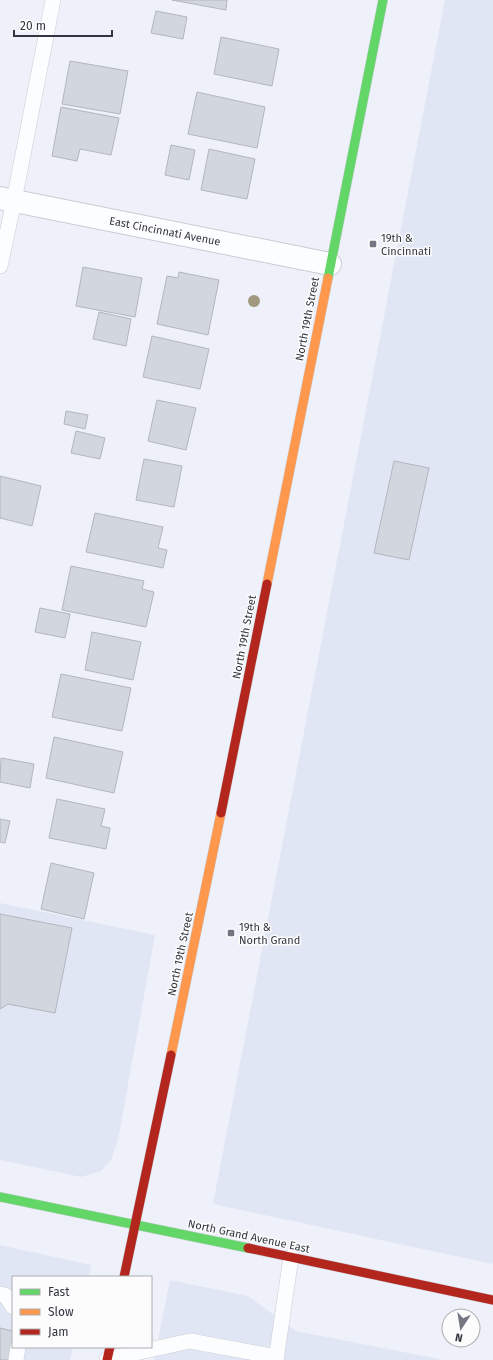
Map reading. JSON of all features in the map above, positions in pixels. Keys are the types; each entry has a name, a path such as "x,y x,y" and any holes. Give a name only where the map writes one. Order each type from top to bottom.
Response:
{"street":[{"name":"North 19th Street","path":"124,1276 202,911 383,0"},
{"name":"East Cincinnati Avenue","path":"7,199 330,264"},
{"name":"North Grand Avenue East","path":"0,1197 493,1300"}],"lane":[{"path":"0,266 7,199 53,0"},
{"path":"152,1347 190,1341 276,1358 291,1257"},
{"path":"0,1294 5,1295 12,1306"},
{"path":"16,1360 18,1348"},
{"path":"108,1355 149,1348"}],"shaded area":[{"path":"445,0 493,0 493,1264 213,1204"},
{"path":"0,903 155,935 118,1140 111,1160 101,1171 81,1177 0,1160"},
{"path":"0,1245 91,1265 89,1276 12,1276 12,1348 73,1348 70,1360 0,1360"},
{"path":"170,1280 248,1296 296,1331 444,1360 154,1360"}],"building":[{"path":"172,0 227,0 226,10"},
{"path":"156,11 187,17 183,39 151,33"},
{"path":"221,37 279,49 272,86 214,74"},
{"path":"70,61 128,71 120,114 62,104"},
{"path":"197,92 265,107 257,148 188,134"},
{"path":"61,107 119,118 111,155 80,149 77,161 52,156"},
{"path":"171,145 195,150 189,180 165,175"},
{"path":"209,149 255,159 247,199 201,190"},
{"path":"83,267 142,278 135,317 76,306"},
{"path":"179,272 219,280 208,335 157,324 167,276 178,278"},
{"path":"99,312 131,319 126,346 93,339"},
{"path":"152,336 209,349 200,389 143,377"},
{"path":"157,400 196,408 186,450 148,441"},
{"path":"66,411 88,415 85,429 64,424"},
{"path":"76,431 105,438 100,459 71,453"},
{"path":"144,459 182,466 174,507 136,500"},
{"path":"394,461 429,468 409,560 374,553"},
{"path":"0,476 41,486 32,526 0,518"},
{"path":"95,513 163,527 158,548 167,550 163,568 86,552"},
{"path":"71,566 144,581 142,589 154,592 146,627 62,610"},
{"path":"40,608 70,614 65,638 35,632"},
{"path":"92,632 141,642 133,680 85,670"},
{"path":"61,674 131,688 122,731 52,717"},
{"path":"54,737 123,752 114,793 46,778"},
{"path":"1,758 34,764 30,788 0,782"},
{"path":"57,799 105,809 101,826 110,828 106,849 49,838"},
{"path":"0,819 10,821 5,843 0,842"},
{"path":"51,863 94,873 84,919 41,909"},
{"path":"0,914 72,928 55,1013 8,1004 0,1009"},
{"path":"0,1328 12,1331 12,1348 10,1360 0,1360"}],"traffic: fast":[{"path":"328,278 383,0"},
{"path":"0,1197 248,1248"}],"traffic: slow":[{"path":"267,584 328,278"},
{"path":"171,1055 221,813"}],"traffic: jam":[{"path":"221,813 267,584"},
{"path":"124,1276 171,1055"},
{"path":"248,1248 493,1300"},
{"path":"107,1360 110,1348"}],"place":[{"name":"19th & Cincinnati","path":"373,244"},
{"name":"19th & North Grand","path":"231,933"}]}
